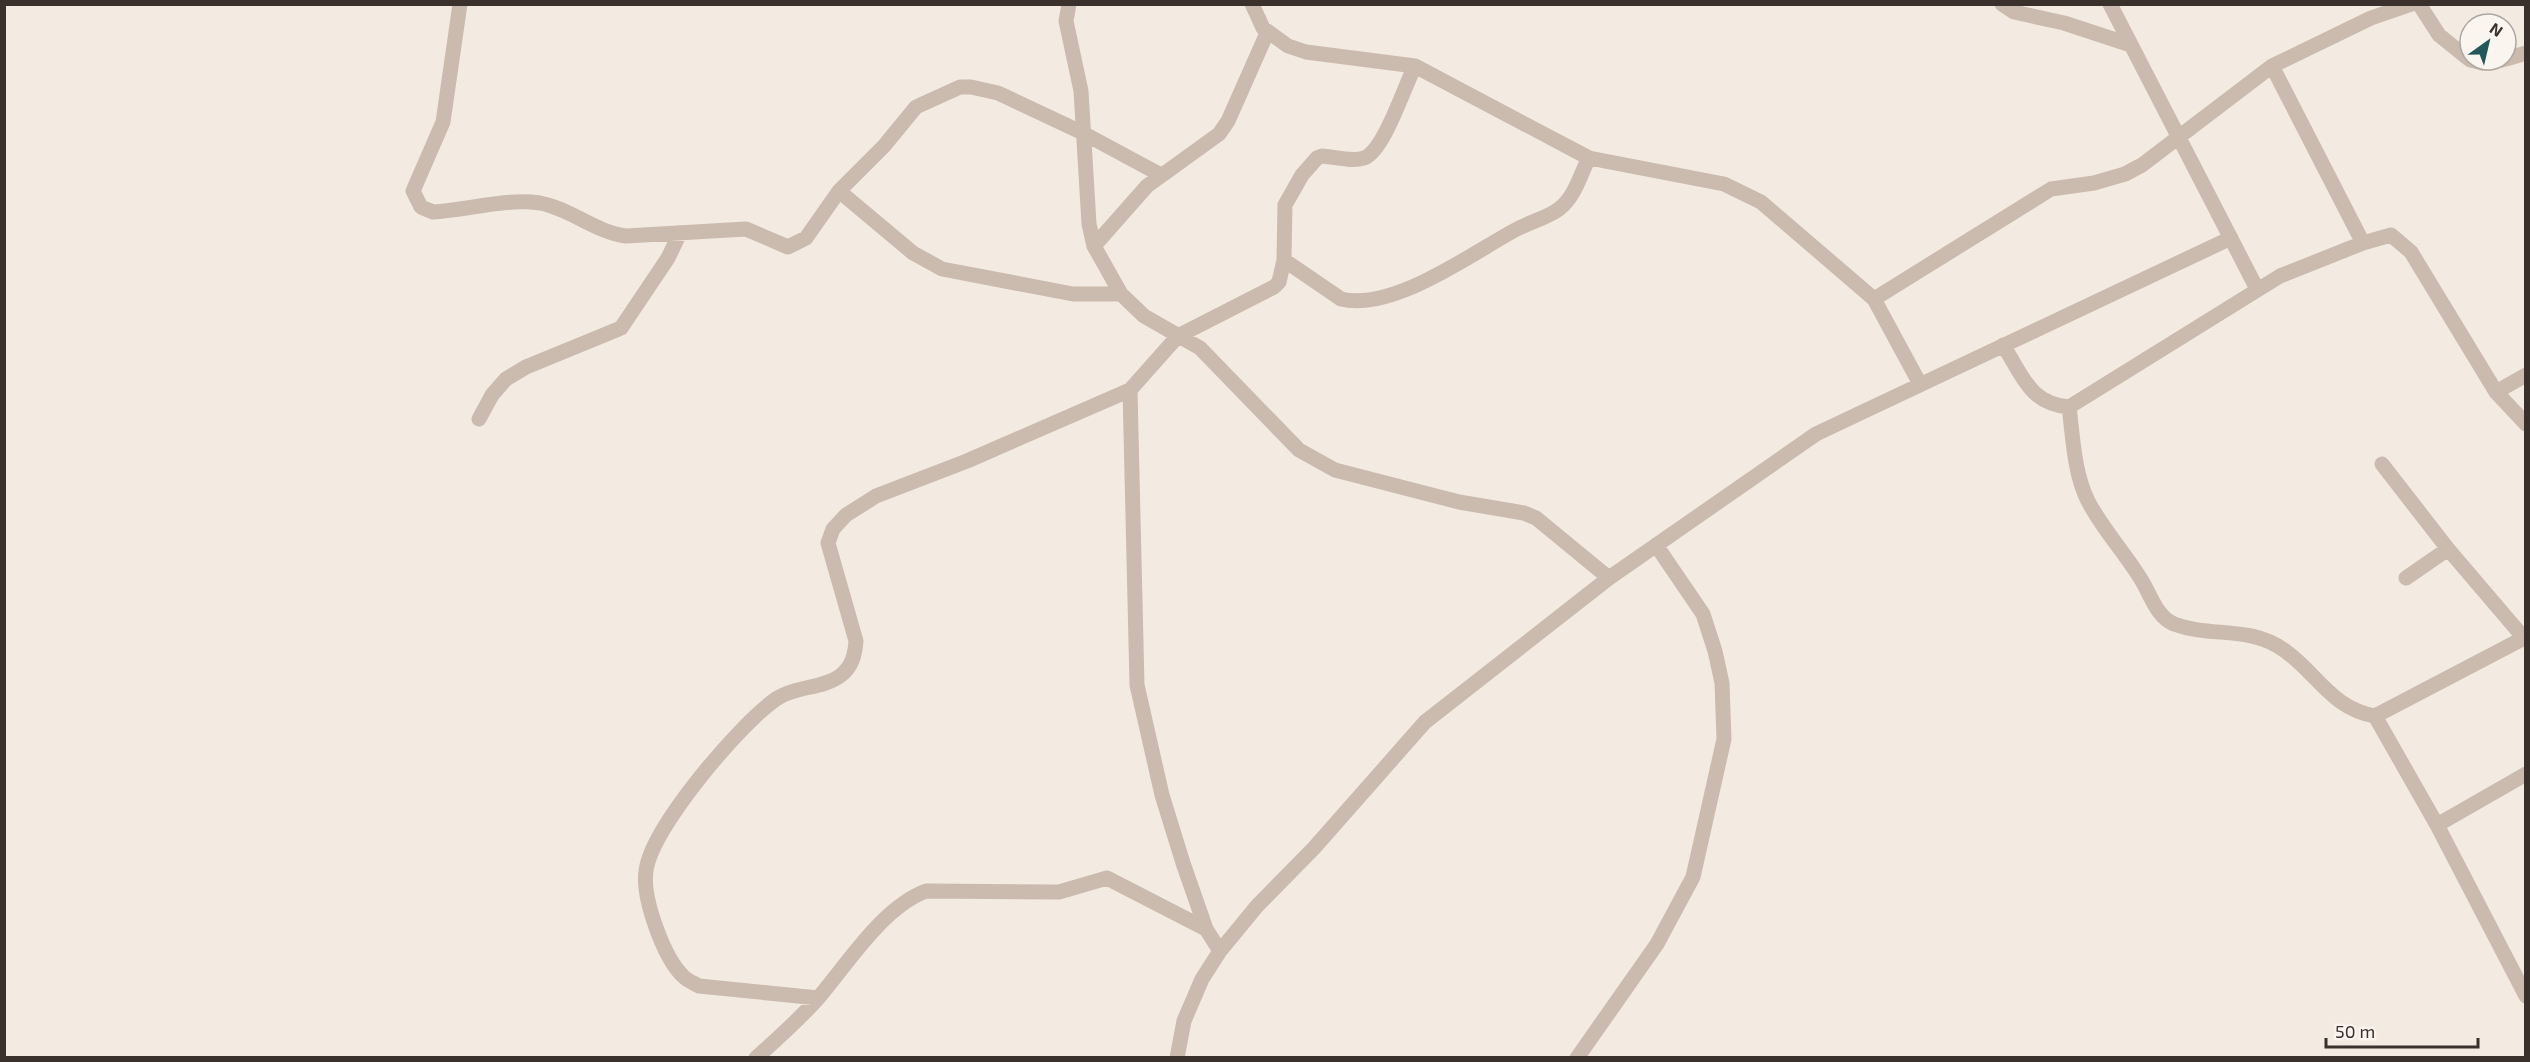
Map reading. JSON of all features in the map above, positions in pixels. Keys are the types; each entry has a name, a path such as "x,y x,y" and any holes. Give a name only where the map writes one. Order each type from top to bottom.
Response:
{"street":[{"path":"460,4 443,122 413,191 422,207 433,212 520,202 539,203 558,208 612,234 746,229 788,247 806,238 839,191 884,146 916,107 960,87 972,87 998,93 1083,133 1161,175"},
{"path":"1069,4 1066,21 1081,91 1089,224 1094,246 1121,294 1144,316 1200,348 1299,450 1316,461 1335,470 1459,501 1524,513 1536,518 1609,578"},
{"path":"1252,4 1257,21 1267,33 1288,46 1306,52 1415,66 1588,158 1725,184 1761,202 1874,298 1920,384"},
{"path":"2001,4 2022,14 2064,23 2131,45"},
{"path":"2110,4 2257,289"},
{"path":"1874,298 2051,189 2094,183 2125,174 2142,165 2272,66 2371,18 2412,4"},
{"path":"2419,4 2439,35 2458,50"},
{"path":"1094,246 1147,186 1219,134 1228,121 1267,33"},
{"path":"818,998 699,987 684,977 664,947 646,884 646,870 659,836 714,759 749,720 778,697 834,680 850,666 855,655 855,630 845,608 828,543 833,529 846,515 876,496 967,461 1131,390 1179,336 1266,293 1279,282 1284,260 1285,205 1302,176 1313,161 1322,156 1360,159 1367,157 1379,146 1415,66"},
{"path":"2272,66 2363,243"},
{"path":"1284,260 1341,299 1350,302 1380,298 1437,276 1518,229 1558,210 1571,197 1588,158"},
{"path":"839,191 914,253 942,269 1073,294 1121,294"},
{"path":"479,419 492,395 506,379 526,367 621,328 668,258 680,233"},
{"path":"2003,345 2038,399 2053,405 2069,407 2280,276 2363,243 2391,235 2411,252 2496,392 2526,424"},
{"path":"1177,1058 1184,1021 1202,979 1220,951 1257,906 1314,848 1425,722 1609,578 1816,434 2231,238"},
{"path":"2496,392 2526,375"},
{"path":"1131,390 1137,685 1162,795 1206,928 1220,951"},
{"path":"2069,407 2078,472 2088,500 2164,617 2172,623 2192,628 2253,634 2266,640 2285,651 2342,705 2359,713 2375,716 2525,638 2448,549 2382,464"},
{"path":"1577,1058 1658,944 1693,877 1724,739 1722,683 1703,614 1656,545"},
{"path":"2406,578 2448,549"},
{"path":"2375,716 2438,825 2526,996"},
{"path":"2438,825 2526,774"},
{"path":"756,1058 818,998 884,921 914,896 926,891 1059,892 1107,878 1206,928"}]}
